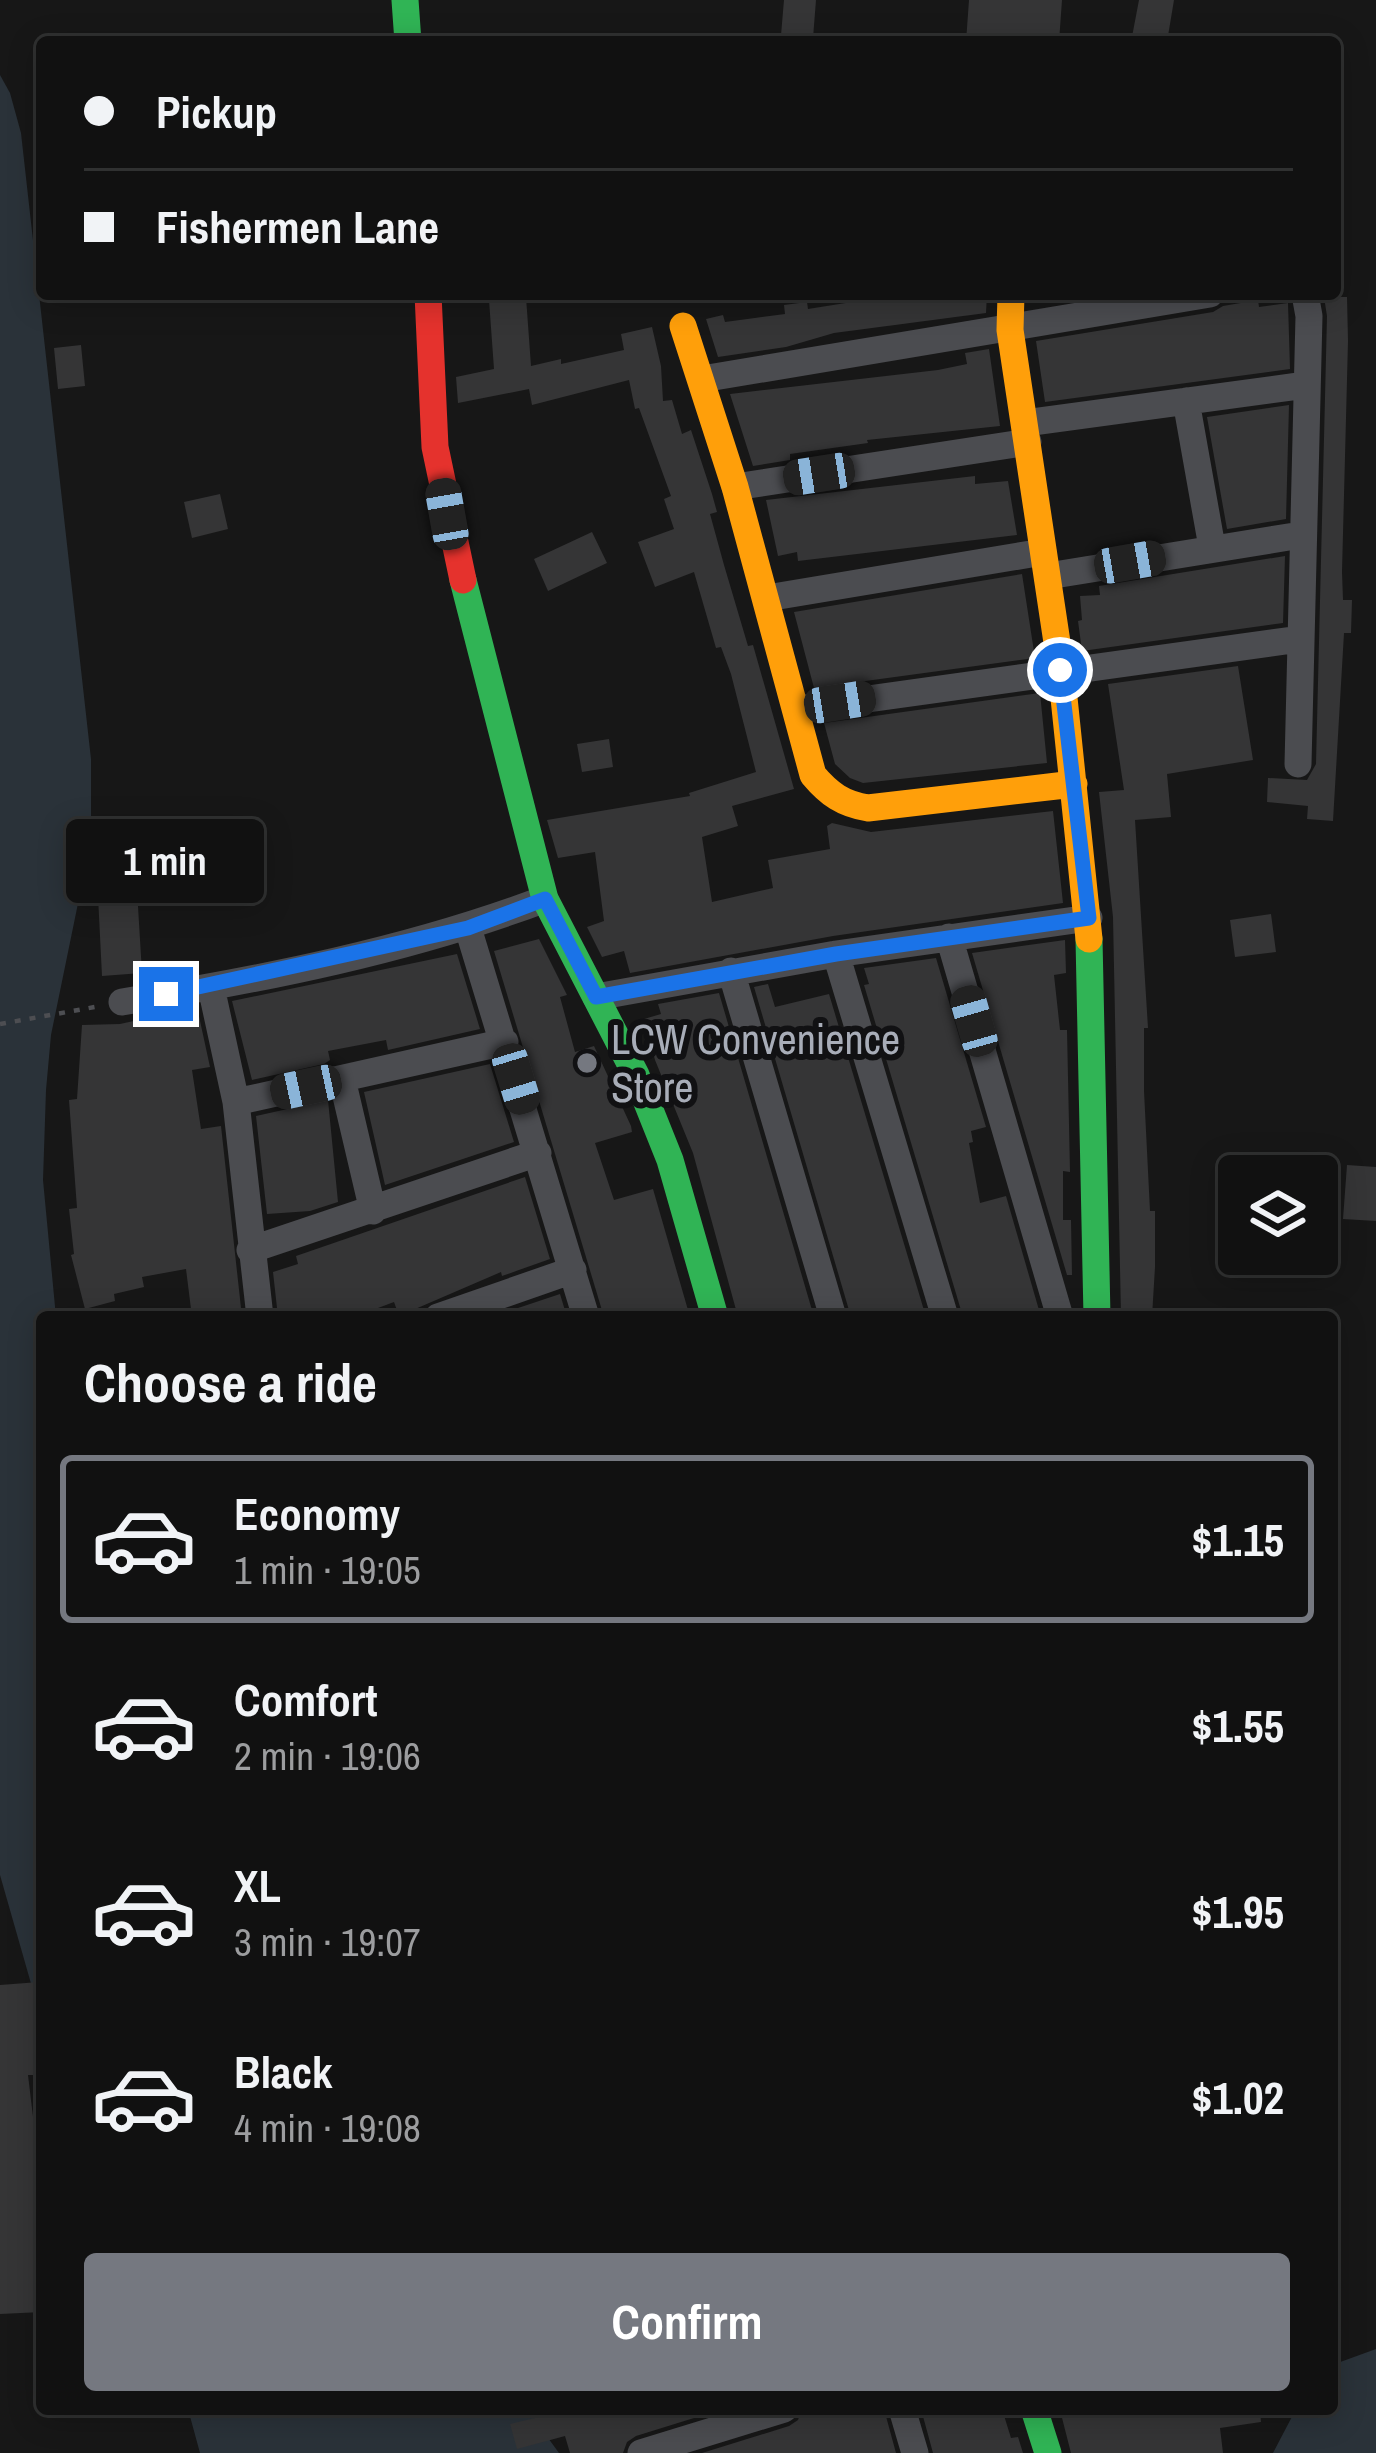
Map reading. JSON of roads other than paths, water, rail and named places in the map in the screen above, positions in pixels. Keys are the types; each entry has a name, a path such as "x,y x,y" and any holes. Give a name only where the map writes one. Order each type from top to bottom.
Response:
{"street":[{"path":"405,0 408,36"},
{"path":"428,300 435,447 447,514 488,691 545,899 636,1075 670,1160 713,1311"},
{"path":"1010,300 1010,330 1046,564 1089,918 1097,1311"},
{"path":"702,379 1177,300"},
{"path":"1298,764 1306,300"},
{"path":"683,326 767,598 812,775 830,796 847,806 868,808 1074,784"},
{"path":"735,487 1186,401 1306,385"},
{"path":"1186,401 1212,548"},
{"path":"767,598 1301,535"},
{"path":"796,709 1300,639"},
{"path":"122,1002 211,987 468,928 545,899"},
{"path":"596,997 836,954 1089,918"},
{"path":"468,928 584,1311"},
{"path":"949,937 1058,1311"},
{"path":"836,954 943,1311"},
{"path":"731,971 831,1311"},
{"path":"211,987 236,1102 259,1311"},
{"path":"236,1102 505,1042"},
{"path":"342,1079 374,1211"},
{"path":"250,1250 538,1153"},
{"path":"454,1311 572,1270"},
{"path":"641,2453 764,2415"},
{"path":"904,2415 915,2453"},
{"path":"1036,2415 1048,2453"}],"place":[{"name":"LCW Convenience Store","path":"587,1063"}]}
